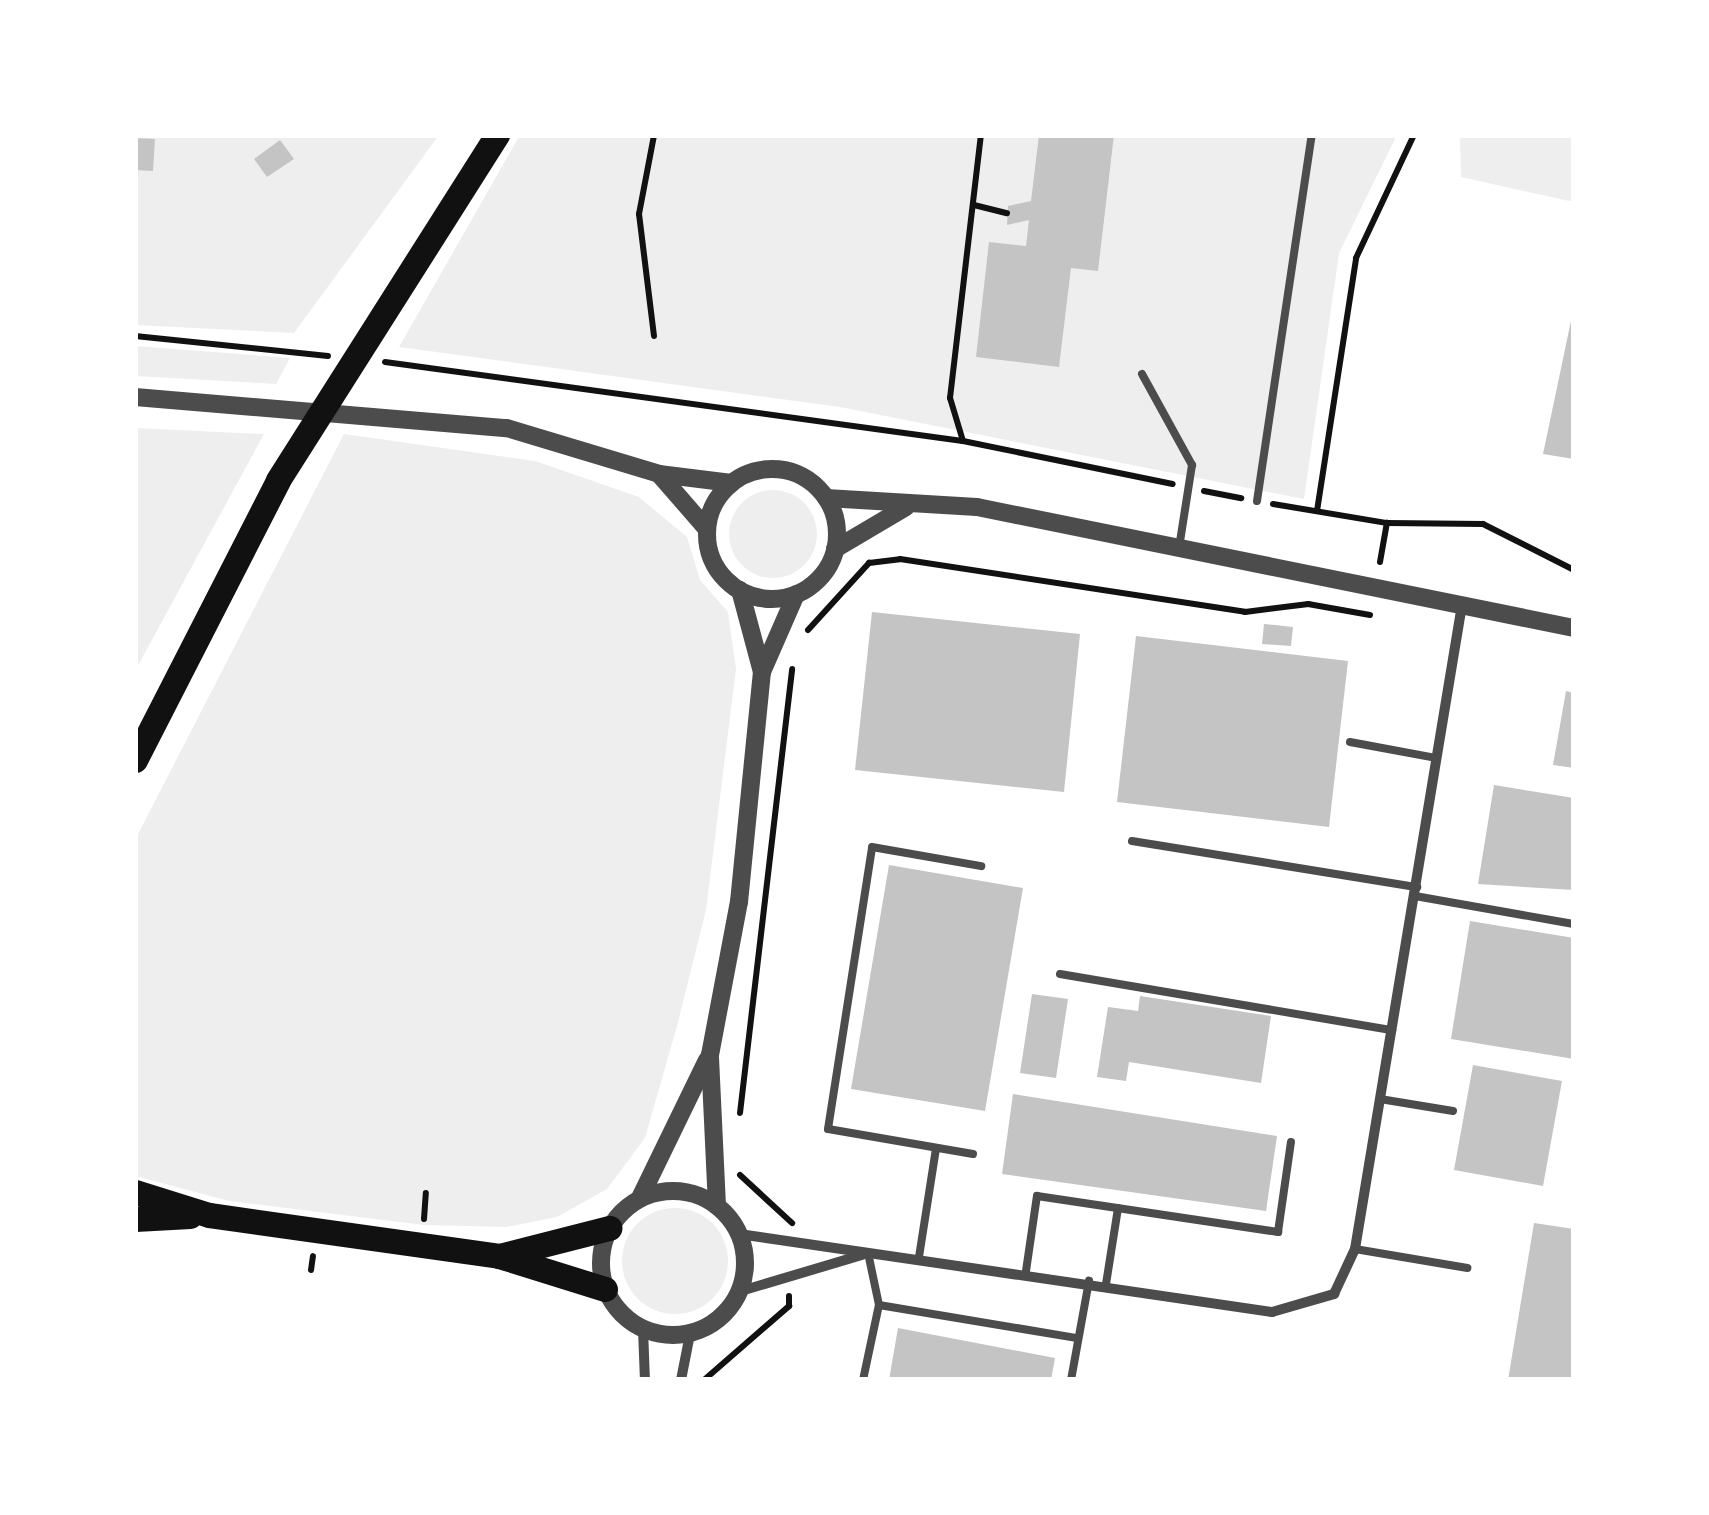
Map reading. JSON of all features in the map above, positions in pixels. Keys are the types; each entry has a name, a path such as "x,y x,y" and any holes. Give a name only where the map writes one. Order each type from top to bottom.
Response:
{"highway":[{"path":"135,760 278,480 380,307 497,135"},
{"path":"135,1192 209,1215 499,1256 605,1289"},
{"path":"135,1219 209,1215"},
{"path":"499,1256 609,1228"}],"street":[{"path":"135,397 507,428 659,474 731,483 791,472 826,498 906,506 977,507 1574,628"},
{"path":"659,474 706,527 714,566 740,590 762,672"},
{"path":"706,527 731,483"},
{"path":"826,498 835,548"},
{"path":"718,1206 710,1056 739,902 762,672 796,594 823,574 835,548 906,506"},
{"path":"740,590 796,594"},
{"path":"740,1234 1299,1311 1334,1294 1356,1249 1462,604"},
{"path":"645,1380 642,1329 605,1289 609,1228 640,1198 710,1056"},
{"path":"640,1198 682,1191 718,1206 740,1234 741,1291"},
{"path":"642,1329 690,1334 718,1321 741,1291 868,1253"},
{"path":"681,1380 690,1334"}],"lane":[{"path":"1257,501 1312,135"},
{"path":"1142,374 1184,444 1191,488 1178,548"},
{"path":"1350,742 1436,758"},
{"path":"1132,841 1574,924"},
{"path":"973,1154 828,1129 872,848 981,866"},
{"path":"1060,974 1392,1030"},
{"path":"1380,1099 1453,1110"},
{"path":"1026,1271 1037,1196 1278,1232 1291,1142"},
{"path":"920,1257 936,1148"},
{"path":"1106,1284 1118,1208"},
{"path":"1356,1249 1467,1268"},
{"path":"864,1380 879,1305 868,1253"},
{"path":"1071,1380 1088,1281"},
{"path":"879,1305 1077,1338"}],"path":[{"path":"654,135 640,214 654,336"},
{"path":"962,440 950,398 982,135"},
{"path":"1414,135 1356,258 1317,511 1387,523 1483,524 1574,570"},
{"path":"974,205 1007,213"},
{"path":"135,336 334,357"},
{"path":"374,361 962,440 1191,488"},
{"path":"1380,562 1387,523"},
{"path":"801,637 869,563 900,559 1246,612 1308,604 1386,618"},
{"path":"738,1134 796,654"},
{"path":"738,1162 761,1202 793,1214 792,1229"},
{"path":"425,1205 426,1193"},
{"path":"704,1380 789,1306 790,1291"}],"shaded area":[{"path":"135,135 439,135 294,333 135,325"},
{"path":"520,135 1397,135 1339,253 1304,499 840,407 399,347"},
{"path":"1460,135 1574,135 1574,202 1461,177"},
{"path":"135,346 290,358 276,384 135,376"},
{"path":"135,428 264,434 135,671"},
{"path":"344,434 535,461 639,497 687,537 700,580 728,612 736,669 706,910 677,1026 645,1138 607,1189 557,1217 507,1227 424,1225 229,1201 135,1176 135,840"},
{"path":"773,490 790,493 804,503 814,517 814,551 804,565 790,575 773,578 756,575 742,565 732,551 729,534 732,517 742,503 756,493"},
{"path":"675,1208 695,1212 713,1223 724,1241 728,1261 724,1281 713,1299 695,1310 675,1314 655,1310 637,1299 626,1281 622,1261 626,1241 637,1223 655,1212"}],"building":[{"path":"1039,135 1114,135 1098,271 1071,268 1059,367 976,357 989,242 1026,246 1029,220 1007,225 1008,206 1031,201"},
{"path":"135,138 155,139 153,171 135,170"},
{"path":"280,140 294,159 267,177 254,159"},
{"path":"1574,316 1574,459 1543,454"},
{"path":"872,612 1080,634 1064,792 855,770"},
{"path":"1264,624 1293,627 1291,646 1262,644"},
{"path":"1136,636 1348,661 1329,827 1117,802"},
{"path":"1566,691 1574,693 1574,768 1553,765"},
{"path":"1494,785 1574,798 1574,890 1478,884"},
{"path":"889,865 1023,888 985,1111 851,1089"},
{"path":"1470,921 1574,938 1574,1059 1451,1039"},
{"path":"1032,994 1068,999 1056,1078 1020,1073"},
{"path":"1140,996 1271,1016 1261,1083 1129,1062 1126,1081 1097,1077 1108,1007 1138,1011"},
{"path":"1473,1065 1562,1081 1543,1186 1454,1170"},
{"path":"1013,1094 1277,1136 1266,1211 1002,1174"},
{"path":"1534,1223 1574,1229 1574,1380 1508,1380"},
{"path":"898,1328 1055,1358 1051,1380 889,1380"}]}
